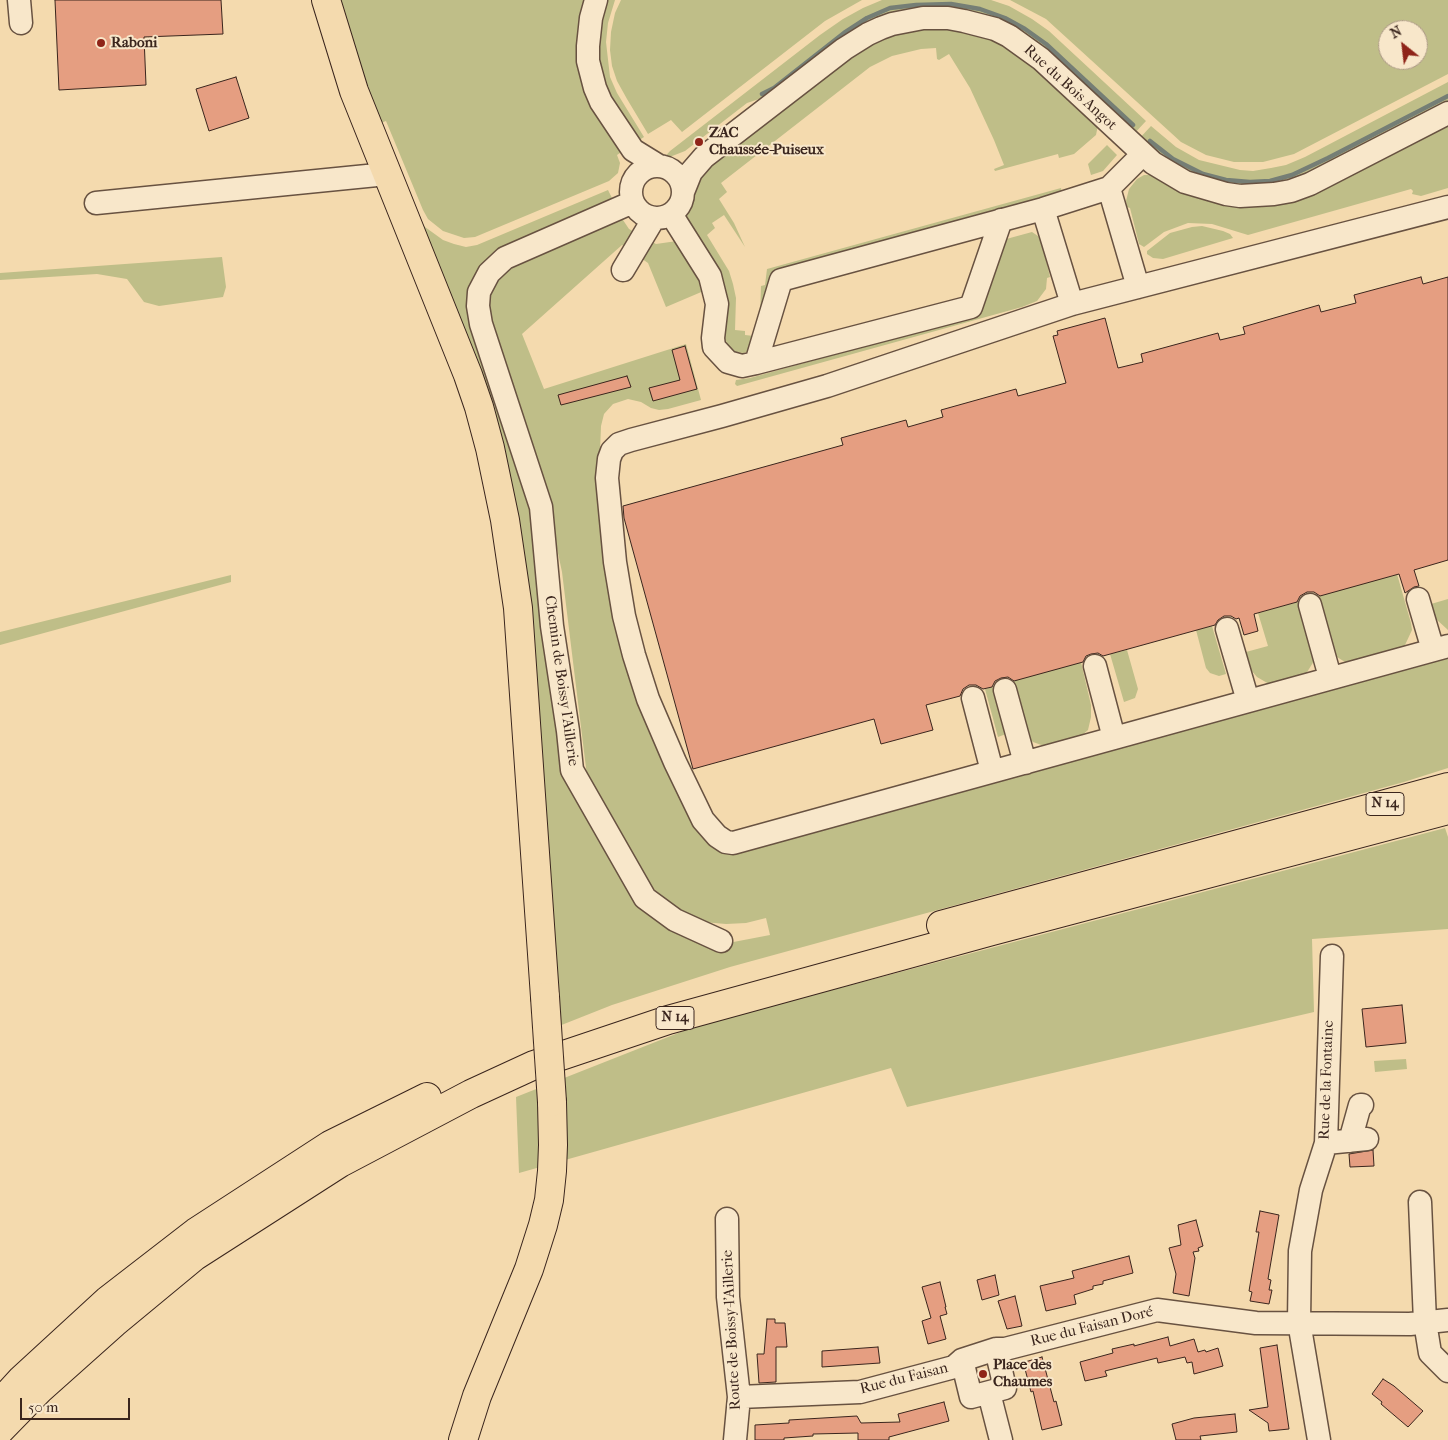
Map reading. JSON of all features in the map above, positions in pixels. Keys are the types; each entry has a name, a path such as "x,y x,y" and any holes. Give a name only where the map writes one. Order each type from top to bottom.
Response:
{"main road":[{"path":"326,0 347,72 450,328 479,406 505,520 518,608 554,1145 549,1200 530,1269 477,1396 462,1440"},
{"name":"N 14","path":"0,1403 22,1379 108,1300 196,1232 330,1145 532,1047 666,1001 1448,787"},
{"name":"N 14","path":"0,1430 55,1375 195,1256 340,1163 471,1094 534,1065 668,1020 992,931 1448,810"},
{"path":"4,1440 80,1363 175,1283 340,1163"}],"street":[{"path":"19,0 21,23"},
{"path":"596,0 588,32 588,60 601,102 633,150 671,170 678,176 683,192 680,205 662,216 623,270"},
{"name":"Rue du Bois Angot","path":"683,192 692,172 704,157 844,49 868,34 892,24 923,18 964,20 995,29 1022,44 1041,59 1143,154 1172,175 1197,186 1240,196 1291,191 1328,176 1448,113"},
{"path":"633,194 636,178 642,171 650,167 679,162 746,111 772,105"},
{"path":"633,150 633,194 642,213 662,216 685,236 710,276 714,289 717,304 713,338 714,347 728,362 742,366 971,307 1001,220"},
{"path":"756,363 781,280 1043,209 1109,188 1143,154"},
{"name":"Rue du Bois Angot","path":"661,166 682,166 704,157"},
{"path":"96,203 387,174"},
{"path":"1109,188 1138,287"},
{"name":"Chemin de Boissy l'Aillerie","path":"633,194 505,258 489,273 480,292 478,306 481,324 541,507 552,626 572,770 645,898 675,920 721,941"},
{"path":"1418,599 1440,648 733,843 726,842 717,836 703,820 675,762 648,698 624,616 615,562 607,478 612,451 620,444 631,440 827,386 1072,304 1448,207"},
{"path":"1043,209 1072,304"},
{"path":"1310,605 1330,677"},
{"path":"1227,629 1248,701"},
{"path":"1095,666 1114,738"},
{"path":"1005,690 1025,762"},
{"path":"973,698 992,772"},
{"name":"Rue de la Fontaine","path":"1319,1440 1299,1322 1300,1251 1311,1190 1326,1142 1332,956"},
{"path":"1326,1142 1359,1140 1360,1106 1362,1105"},
{"path":"1420,1202 1425,1322 1430,1353 1448,1371"},
{"name":"Route de Boissy-l'Aillerie","path":"727,1219 728,1297 739,1396 735,1440"},
{"name":"Rue du Faisan Doré","path":"1000,1349 1157,1310 1256,1322 1425,1322 1448,1320"},
{"path":"962,1360 971,1397 989,1393 1005,1388 1000,1349"},
{"name":"Rue du Faisan","path":"739,1396 860,1392 954,1368 962,1360 1000,1349"},
{"path":"989,1393 1001,1440"}],"shaded area":[{"path":"333,0 588,0 581,24 623,151 617,155 620,163 618,173 609,181 475,237 464,238 443,231 428,219 423,210 386,121 375,125"},
{"path":"605,0 615,0 608,23 606,42 610,77 617,93 644,137 636,142 606,92 597,54"},
{"path":"621,0 862,0 825,21 682,132 671,120 648,134 617,81 612,66 610,50 611,32 615,13"},
{"path":"882,0 991,0 1009,6 1049,31 1146,121 1133,135 1047,54 921,10 771,95 747,103 685,151 662,160 670,151 820,35 843,19"},
{"path":"1010,0 1448,0 1448,74 1294,154 1263,162 1234,162 1206,155 1181,142 1046,19"},
{"path":"913,27 963,28 1008,45 1098,125 1096,135 1074,154 1059,158 1058,154 995,171 994,169 1004,165 970,88 949,54 939,60 937,59 936,48 921,49 892,56 870,67 721,183 727,192 719,199 734,223 745,247 724,215 712,223 715,228 707,235 729,271 733,284 736,298 735,330 745,331 745,335 754,336 760,319 761,286 765,285 767,269 1061,188 1062,193 781,272 750,351 743,353 735,352 729,347 725,339 687,220 687,206 692,186 697,176 869,42"},
{"path":"1448,82 1448,104 1332,164 1283,185 1239,188 1183,173 1138,140 1151,126 1176,147 1199,160 1240,170 1253,171 1271,168 1286,165 1305,157"},
{"path":"1448,122 1448,188 1421,196 1412,194 1413,191 1411,189 1248,235 1212,224 1188,223 1164,232 1144,247 1139,244 1130,208 1127,207 1126,201 1129,189 1137,179 1144,175 1152,175 1234,204"},
{"path":"1107,145 1117,155 1103,171 1091,175 1088,164"},
{"path":"395,161 425,227 443,240 466,247 477,245 608,190 615,204 502,255 492,263 479,280 475,290 473,312 522,461 534,507 559,689 567,764 644,901 659,915 677,926 706,940 723,944 770,935 766,918 746,923 703,922 687,916 662,898 646,880 587,776 562,572 552,525 503,366 500,366 483,318 483,300 486,289 491,280 505,265 619,214 629,229 656,244 677,241 697,270 706,290 666,307 648,263 622,245 522,334 544,389 686,344 701,400 659,410 641,402 628,399 613,404 604,414 601,426 599,478 602,536 608,574 624,645 649,724 698,820 711,840 718,846 728,851 733,850 1448,652 1448,768 1404,782 730,967 612,1005 559,1026 522,571 521,537 515,505 506,485 486,404 472,364 391,164"},
{"path":"1202,226 1223,231 1230,234 1233,238 1163,259 1153,258 1147,254 1147,251 1170,233"},
{"path":"1032,232 1038,236 1042,243 1050,277 1047,278 1046,289 1037,301 1022,307 737,386 735,384 736,380 750,378 973,316 999,241"},
{"path":"222,257 226,287 223,297 159,306 144,302 127,279 97,274 0,280 0,273"},
{"path":"1397,574 1412,630 1405,645 1400,650 1356,663 1345,662 1337,657 1330,650 1315,597"},
{"path":"231,575 231,582 0,645 0,632"},
{"path":"1448,599 1448,630 1436,619 1431,604"},
{"path":"1301,601 1314,661 1304,677 1269,684 1257,677 1251,670 1246,652 1268,646 1258,613"},
{"path":"1212,626 1226,674 1219,676 1210,673 1206,668 1196,630"},
{"path":"1127,650 1138,689 1135,698 1124,702 1110,654"},
{"path":"1081,662 1091,705 1088,730 1081,736 1047,747 1033,742 1028,738 1010,682"},
{"path":"997,686 1006,734 998,737 985,689"},
{"path":"1445,828 1448,837 1448,929 1312,939 1314,1012 907,1107 891,1068 519,1173 516,1097 696,1026"},
{"path":"1406,1059 1407,1069 1375,1072 1374,1061"}],"building":[{"name":"Raboni","path":"55,0 221,0 223,34 144,37 146,85 59,90"},
{"path":"236,77 249,118 209,131 196,89"},
{"path":"1421,277 1423,284 1448,277 1448,560 1414,570 1419,586 1405,593 1399,574 1320,596 1314,592 1307,592 1300,596 1297,602 1254,614 1258,631 1244,635 1239,618 1224,616 1215,625 1103,656 1098,653 1091,654 1086,656 1083,662 1014,681 1008,677 1001,678 995,681 992,687 983,689 976,685 969,685 963,689 960,696 926,705 933,730 881,744 874,719 693,769 624,518 623,506 843,445 841,438 906,420 908,427 943,417 941,410 1016,389 1018,396 1066,383 1053,336 1058,335 1057,331 1105,318 1118,368 1143,362 1141,354 1218,333 1220,340 1245,334 1243,327 1319,305 1321,312 1356,303 1354,295"},
{"path":"685,346 697,389 653,401 649,388 680,380 672,350"},
{"path":"627,376 631,387 561,405 558,395"},
{"path":"1402,1005 1406,1043 1366,1047 1362,1009"},
{"path":"1373,1150 1374,1166 1350,1167 1349,1154"},
{"path":"1260,1211 1279,1215 1268,1279 1271,1280 1269,1290 1272,1290 1269,1304 1250,1301 1252,1292 1249,1291 1259,1232 1256,1232"},
{"path":"1196,1220 1203,1246 1198,1248 1199,1251 1193,1252 1195,1258 1189,1296 1173,1293 1176,1274 1169,1248 1181,1245 1178,1225"},
{"path":"1129,1256 1133,1273 1103,1281 1103,1284 1093,1286 1093,1289 1074,1295 1076,1304 1046,1311 1040,1286 1074,1278 1072,1271"},
{"path":"995,1275 999,1295 982,1300 977,1280"},
{"path":"940,1282 947,1314 940,1316 946,1339 928,1344 922,1321 931,1318 922,1287"},
{"path":"1015,1296 1022,1326 1007,1329 998,1301"},
{"path":"767,1319 775,1319 775,1323 785,1323 787,1347 776,1347 776,1382 759,1383 757,1354 764,1354"},
{"path":"1168,1337 1170,1346 1194,1339 1198,1352 1205,1350 1206,1352 1218,1348 1223,1366 1194,1374 1192,1362 1187,1363 1185,1357 1158,1363 1157,1358 1105,1371 1107,1376 1085,1381 1080,1362 1113,1353 1112,1349 1134,1344 1134,1346"},
{"path":"1277,1345 1289,1429 1269,1431 1268,1423 1249,1410 1268,1407 1260,1348"},
{"path":"878,1347 880,1363 822,1367 822,1351"},
{"path":"1042,1357 1062,1425 1042,1430 1033,1391 1031,1392 1025,1369 1027,1369 1025,1362"},
{"path":"1383,1379 1423,1411 1408,1427 1372,1394"},
{"path":"944,1402 949,1421 889,1437 889,1440 858,1440 858,1433 813,1434 813,1436 784,1438 784,1440 755,1440 755,1425 789,1423 789,1420 857,1416 861,1423 900,1422 898,1414"},
{"path":"1235,1414 1237,1432 1200,1436 1201,1440 1176,1440 1172,1424 1194,1418"}],"waterway":[{"path":"762,94 774,88 844,33 867,18 890,8 951,4 980,9 1005,18 1025,29 1046,44 1133,125"},
{"path":"1150,141 1173,159 1203,174 1226,180 1270,181 1292,175 1328,158 1448,96"}],"place":[{"name":"Raboni","path":"101,43"},
{"name":"ZAC Chaussée-Puiseux","path":"699,142"},
{"name":"Place des Chaumes","path":"983,1374"}]}
